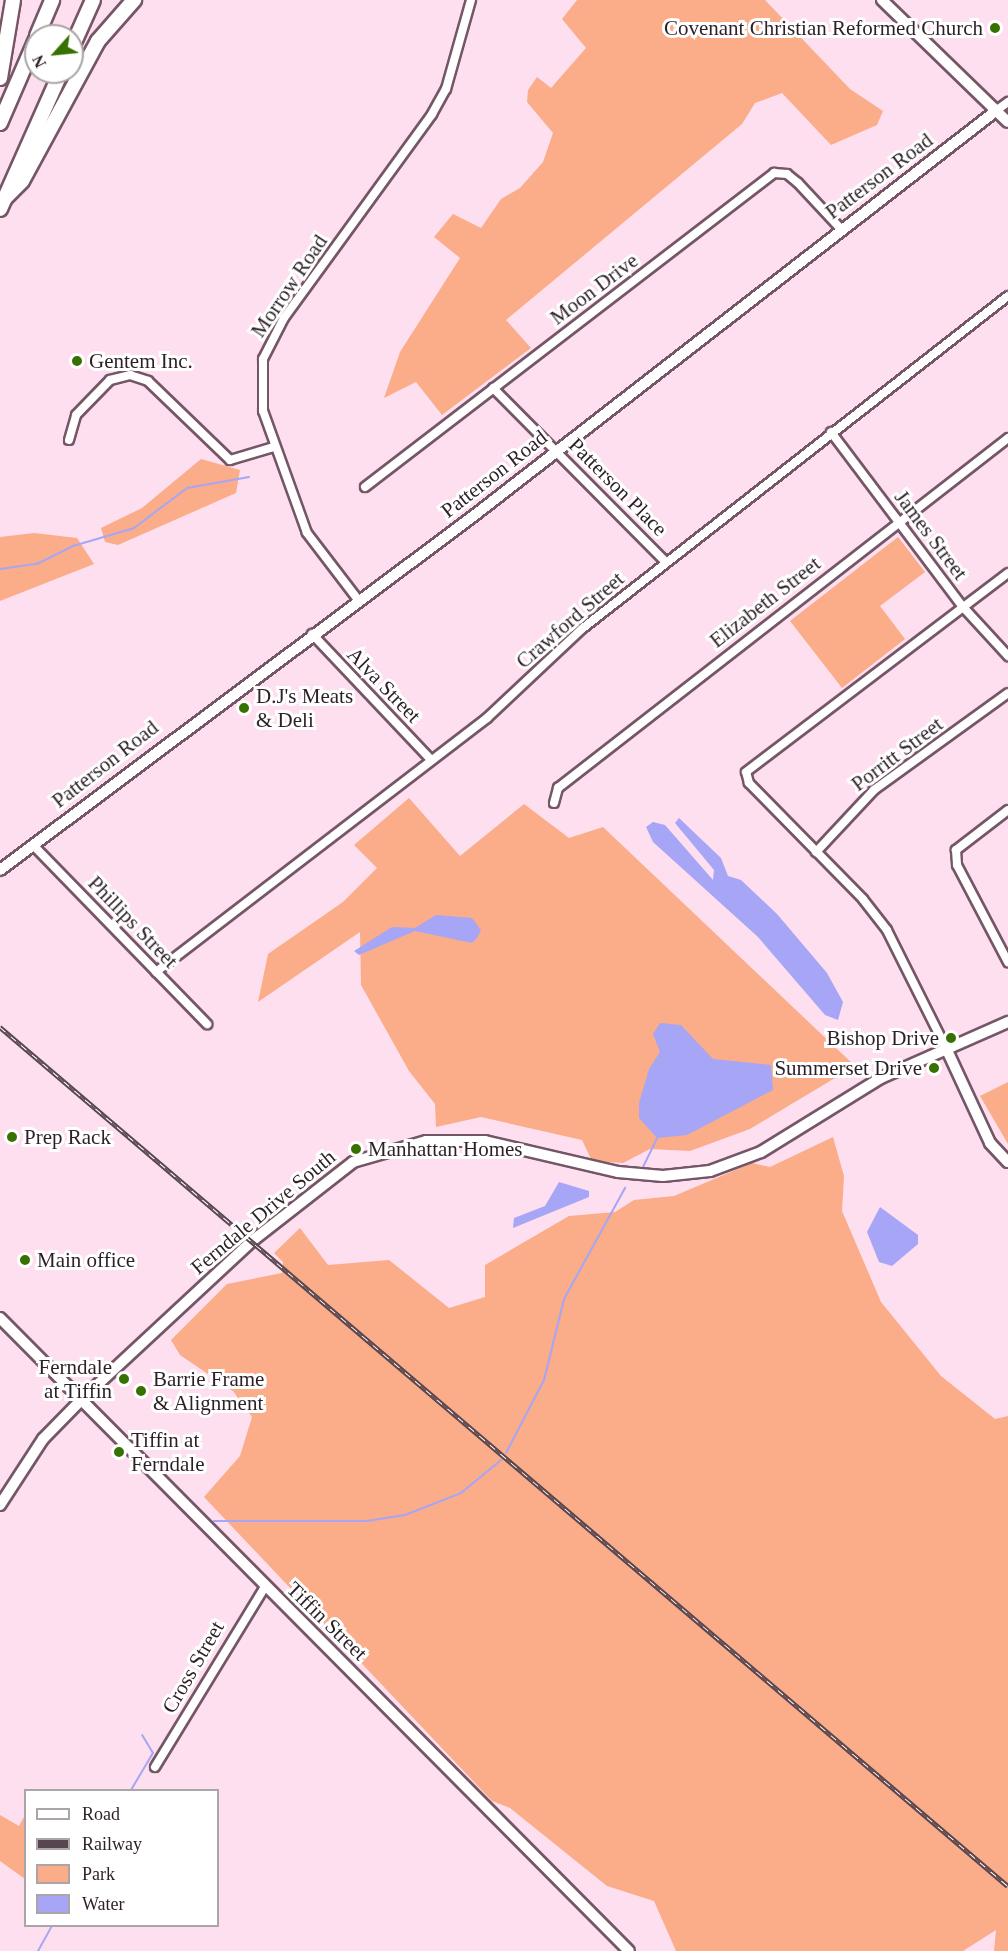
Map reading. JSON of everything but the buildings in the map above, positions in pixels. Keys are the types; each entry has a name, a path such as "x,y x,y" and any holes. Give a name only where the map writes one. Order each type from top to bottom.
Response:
{"highway":[{"path":"0,78 13,0"},
{"path":"43,24 52,0"},
{"path":"82,24 93,0"},
{"path":"2,204 22,181 98,41 134,0"},
{"path":"0,123 24,68"},
{"path":"2,204 56,84"}],"street":[{"name":"Morrow Road","path":"359,601 307,533 274,447 260,385 272,336 432,114 446,89 471,0"},
{"path":"882,0 1008,122"},
{"name":"Patterson Road","path":"0,870 359,601 1008,102"},
{"name":"Moon Drive","path":"364,487 774,173 787,174 798,183 841,230"},
{"name":"Crawford Street","path":"156,972 487,718 583,628 1008,296"},
{"path":"69,440 76,415 110,380 130,375 148,381 230,460 274,447"},
{"name":"Patterson Place","path":"493,388 666,562"},
{"name":"James Street","path":"831,432 963,607 1008,656"},
{"name":"Elizabeth Street","path":"554,803 558,788 897,520 1008,438"},
{"path":"1008,573 746,772 749,783 887,930 990,1143 1008,1162"},
{"name":"Alva Street","path":"312,634 431,760"},
{"name":"Porritt Street","path":"816,852 874,790 1008,693"},
{"path":"1008,810 956,850 957,865 1008,962"},
{"name":"Phillips Street","path":"33,845 207,1024"},
{"name":"Ferndale Drive South","path":"0,1505 43,1439 82,1399 252,1241 329,1177 367,1156 426,1141 484,1141 618,1172 663,1176 710,1171 762,1152 864,1087 946,1048 1008,1022"},
{"name":"Tiffin Street","path":"0,1318 629,1951"},
{"name":"Cross Street","path":"154,1767 265,1587"}],"green space":[{"path":"577,0 765,0 850,89 883,111 877,125 831,145 782,93 755,103 742,124 506,320 531,348 442,415 416,382 384,398 400,352 460,258 434,237 453,214 481,228 501,199 520,188 543,162 553,133 527,102 528,90 537,77 551,88 586,48 562,19"},
{"path":"201,459 240,470 236,493 118,545 105,542 101,528 142,508"},
{"path":"34,533 77,538 94,564 0,601 0,537"},
{"path":"898,537 925,572 880,606 905,639 842,688 790,621"},
{"path":"409,798 460,856 524,804 569,838 603,827 855,1066 750,1129 690,1151 650,1149 623,1163 592,1161 582,1140 481,1117 436,1127 435,1104 409,1071 361,985 360,932 258,1002 268,954 343,902 377,868 354,845"},
{"path":"1008,1082 1008,1144 980,1096"},
{"path":"833,1137 844,1176 842,1211 881,1302 941,1376 995,1419 1008,1416 1008,1951 994,1951 996,1930 963,1951 676,1951 654,1901 607,1886 510,1808 492,1801 204,1497 240,1456 252,1417 233,1391 180,1355 171,1340 227,1284 282,1273 283,1262 274,1253 300,1228 328,1265 389,1260 449,1308 485,1297 485,1265 569,1216 615,1212 634,1200 674,1196 752,1163 770,1167"},
{"path":"0,1815 19,1826 24,1817 24,1878 0,1861"}],"water":[{"path":"679,818 721,858 728,876 741,880 777,914 827,973 843,1002 838,1020 825,1015 758,937 653,842 646,827 653,822 665,825 713,880 714,870 675,823"},
{"path":"436,915 472,918 481,930 472,943 415,931 359,955 354,951 392,927 415,928"},
{"path":"660,1023 681,1025 713,1059 771,1065 773,1090 687,1135 657,1138 639,1118 639,1103 649,1069 660,1052 653,1034"},
{"path":"559,1182 589,1191 589,1197 513,1228 514,1218 545,1206"},
{"path":"880,1207 918,1235 918,1244 892,1266 879,1262 867,1232"}],"waterway":[{"path":"0,569 37,564 73,546 134,528 187,488 249,477"},
{"path":"643,1167 657,1138"},
{"path":"506,1453 544,1380 564,1299 625,1188"},
{"path":"214,1521 367,1521 405,1515 461,1493 501,1460"},
{"path":"132,1789 153,1753 142,1735"},
{"path":"38,1951 51,1927"}],"railway":[{"path":"0,1027 1008,1886"}],"place":[{"name":"Covenant Christian Reformed Church","path":"995,28"},
{"name":"Gentem Inc.","path":"77,361"},
{"name":"D.J's Meats & Deli","path":"244,708"},
{"name":"Bishop Drive","path":"951,1038"},
{"name":"Summerset Drive","path":"934,1068"},
{"name":"Prep Rack","path":"12,1137"},
{"name":"Manhattan Homes","path":"356,1149"},
{"name":"Main office","path":"25,1260"},
{"name":"Ferndale at Tiffin","path":"124,1379"},
{"name":"Barrie Frame & Alignment","path":"141,1391"},
{"name":"Tiffin at Ferndale","path":"119,1452"}]}
